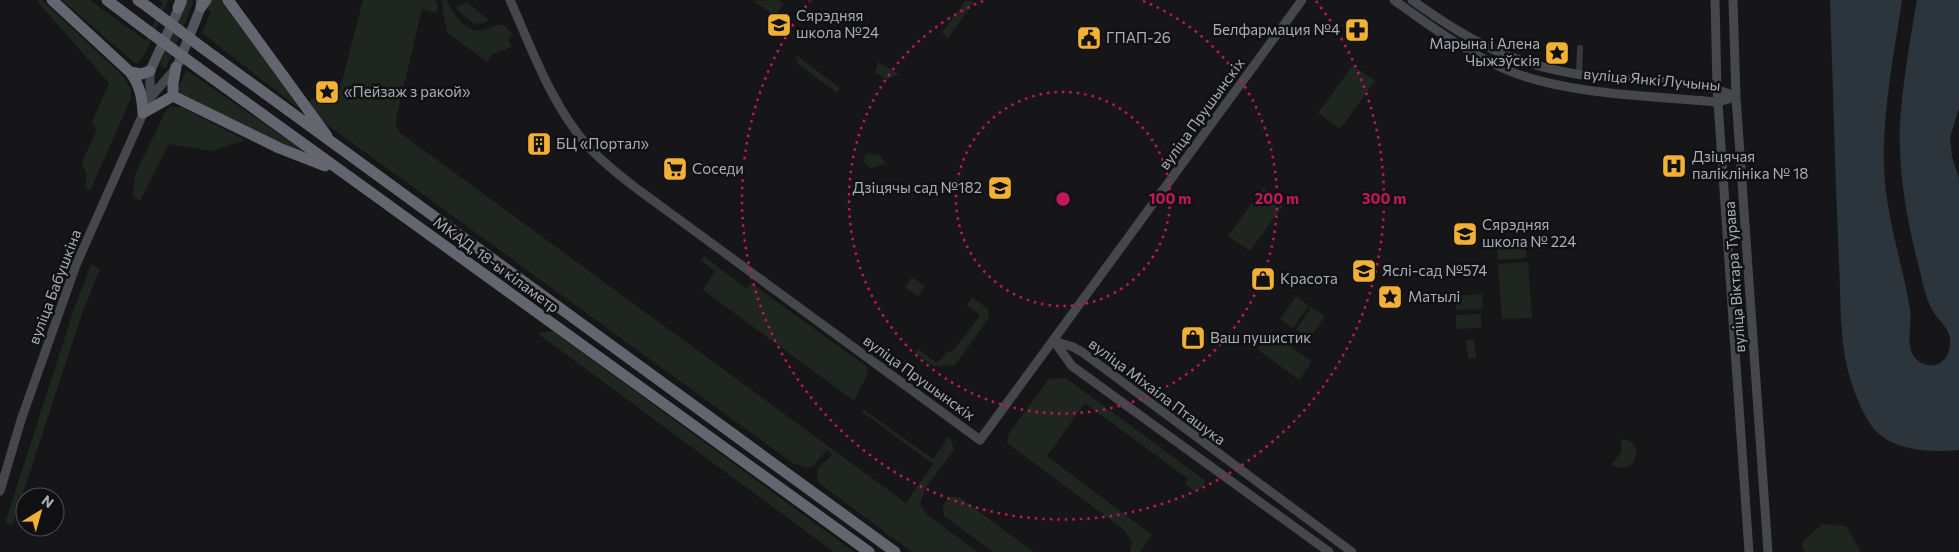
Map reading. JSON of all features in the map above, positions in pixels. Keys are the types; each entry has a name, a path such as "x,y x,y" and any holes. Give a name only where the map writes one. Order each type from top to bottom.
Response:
{"highway":[{"path":"52,0 130,72 137,81 142,96 143,113 173,96"},
{"name":"МКАД, 18-ы кіламетр","path":"107,0 357,184 869,552"},
{"name":"МКАД, 18-ы кіламетр","path":"138,0 334,145 895,552"},
{"path":"228,0 334,145"},
{"path":"173,96 176,67"},
{"path":"130,72 140,74 150,71"},
{"path":"173,96 280,148 326,166 357,184"}],"main road":[{"path":"176,67 203,2"},
{"path":"150,71 181,3"}],"street":[{"name":"вуліца Прушынскіх","path":"510,0 541,71 562,109 586,144 600,158 636,188 980,440 1302,0"},
{"name":"вуліца Янкі Лучыны","path":"1394,0 1435,30 1485,59 1532,78 1578,88 1718,102 1736,97"},
{"name":"вуліца Янкі Лучыны","path":"1412,0 1441,21 1492,50 1539,67 1579,74 1717,88 1736,97"},
{"name":"вуліца Віктара Турава","path":"1715,0 1717,88 1749,552"},
{"name":"вуліца Віктара Турава","path":"1733,0 1736,97 1768,552"},
{"path":"1578,88 1580,48"},
{"name":"вуліца Бабушкіна","path":"0,491 21,420 76,265 150,98 176,67"},
{"name":"вуліца Бабушкіна","path":"150,71 150,98"},
{"name":"вуліца Міхаіла Пташука","path":"1054,341 1072,366 1329,552"},
{"name":"вуліца Міхаіла Пташука","path":"1054,341 1082,352 1352,552"}],"shaded area":[{"path":"36,0 42,0 123,76 130,87 131,98 90,191 85,188 87,176 82,162 97,130 92,122 109,83"},
{"path":"62,0 90,0 146,41 163,3 158,0 168,0 143,58 136,64"},
{"path":"187,0 192,0 193,3 166,68 164,68 160,64"},
{"path":"211,0 223,0 301,110 202,33 211,12 207,9"},
{"path":"363,0 435,0 438,6 436,13 422,9 395,123 399,132 906,503 933,464 861,411 863,409 933,459 946,441 946,436 951,440 954,450 925,489 920,504 926,514 978,552 912,552 819,483 817,478 818,470 832,454 827,450 811,468 794,464 322,121 309,102 316,97 326,104 335,92 340,89"},
{"path":"441,0 447,0 456,17 472,29 484,30 504,25 513,35 508,38 512,47 493,54 487,62 445,31 447,28"},
{"path":"779,0 784,4 775,16 753,1"},
{"path":"966,0 974,2 948,38 942,33"},
{"path":"1830,0 1902,0 1892,63 1885,127 1885,187 1910,309 1910,347 1917,360 1931,365 1943,361 1947,356 1950,343 1945,327 1927,299 1913,243 1906,209 1900,157 1900,122 1909,45 1917,0 1959,0 1959,109 1950,137 1952,157 1959,178 1959,450 1914,449 1892,442 1882,436 1866,418 1850,378 1846,364 1841,320"},
{"path":"467,2 488,19 487,22 475,24 458,11 457,6"},
{"path":"796,55 840,88 837,93 798,64"},
{"path":"878,62 899,74 887,79 875,73"},
{"path":"1353,65 1375,81 1340,129 1318,113"},
{"path":"186,70 313,157 269,139 181,94 178,89"},
{"path":"170,107 182,107 245,140 212,151 169,144 140,201 133,196 135,175 165,112"},
{"path":"867,153 880,155 885,164 870,168 862,160"},
{"path":"1263,188 1285,203 1250,251 1228,236"},
{"path":"1517,237 1526,245 1526,258 1498,260 1497,248 1505,239"},
{"path":"704,256 747,289 751,283 866,366 868,373 854,401 703,290 715,272 701,260"},
{"path":"1528,262 1532,318 1502,319 1498,264"},
{"path":"91,265 100,269 82,314 25,487 17,487 74,309"},
{"path":"912,277 925,286 918,297 905,287"},
{"path":"1482,294 1483,309 1456,310 1455,296"},
{"path":"1296,296 1309,306 1293,328 1280,319"},
{"path":"972,297 988,309 989,318 955,365 934,366 915,353 918,349 937,363 947,352 953,351 980,315 967,305"},
{"path":"1311,307 1325,316 1309,339 1296,330"},
{"path":"1481,314 1481,328 1456,329 1456,315"},
{"path":"553,331 854,552 834,552 537,333"},
{"path":"1270,331 1312,362 1299,380 1257,349"},
{"path":"1474,339 1476,358 1468,359 1466,340"},
{"path":"1066,378 1206,481 1199,490 1194,491 1185,484 1188,479 1085,403 1047,456 1152,535 1140,552 1130,552 1132,541 1123,529 1007,443 1009,433 1049,379"},
{"path":"1620,439 1630,441 1636,451 1632,465 1621,468 1611,465 1622,451"},
{"path":"15,492 15,517 12,526 5,523"},
{"path":"950,497 959,497 1034,552 993,552 944,516 943,505"},
{"path":"1822,524 1846,526 1861,552 1805,552 1801,543"}],"place":[{"name":"Сярэдняя школа №24","path":"779,25"},
{"name":"Белфармация №4","path":"1357,30"},
{"name":"ГПАП-26","path":"1089,38"},
{"name":"Марына і Алена Чыжэўскія","path":"1557,53"},
{"name":"«Пейзаж з ракой»","path":"327,92"},
{"name":"БЦ «Портал»","path":"539,144"},
{"name":"Дзіцячая паліклініка № 18","path":"1674,166"},
{"name":"Соседи","path":"675,169"},
{"name":"Дзіцячы сад №182","path":"1000,188"},
{"name":"Сярэдняя школа № 224","path":"1465,234"},
{"name":"Яслі-сад №574","path":"1364,271"},
{"name":"Красота","path":"1263,279"},
{"name":"Матылі","path":"1390,297"},
{"name":"Ваш пушистик","path":"1193,338"}]}
